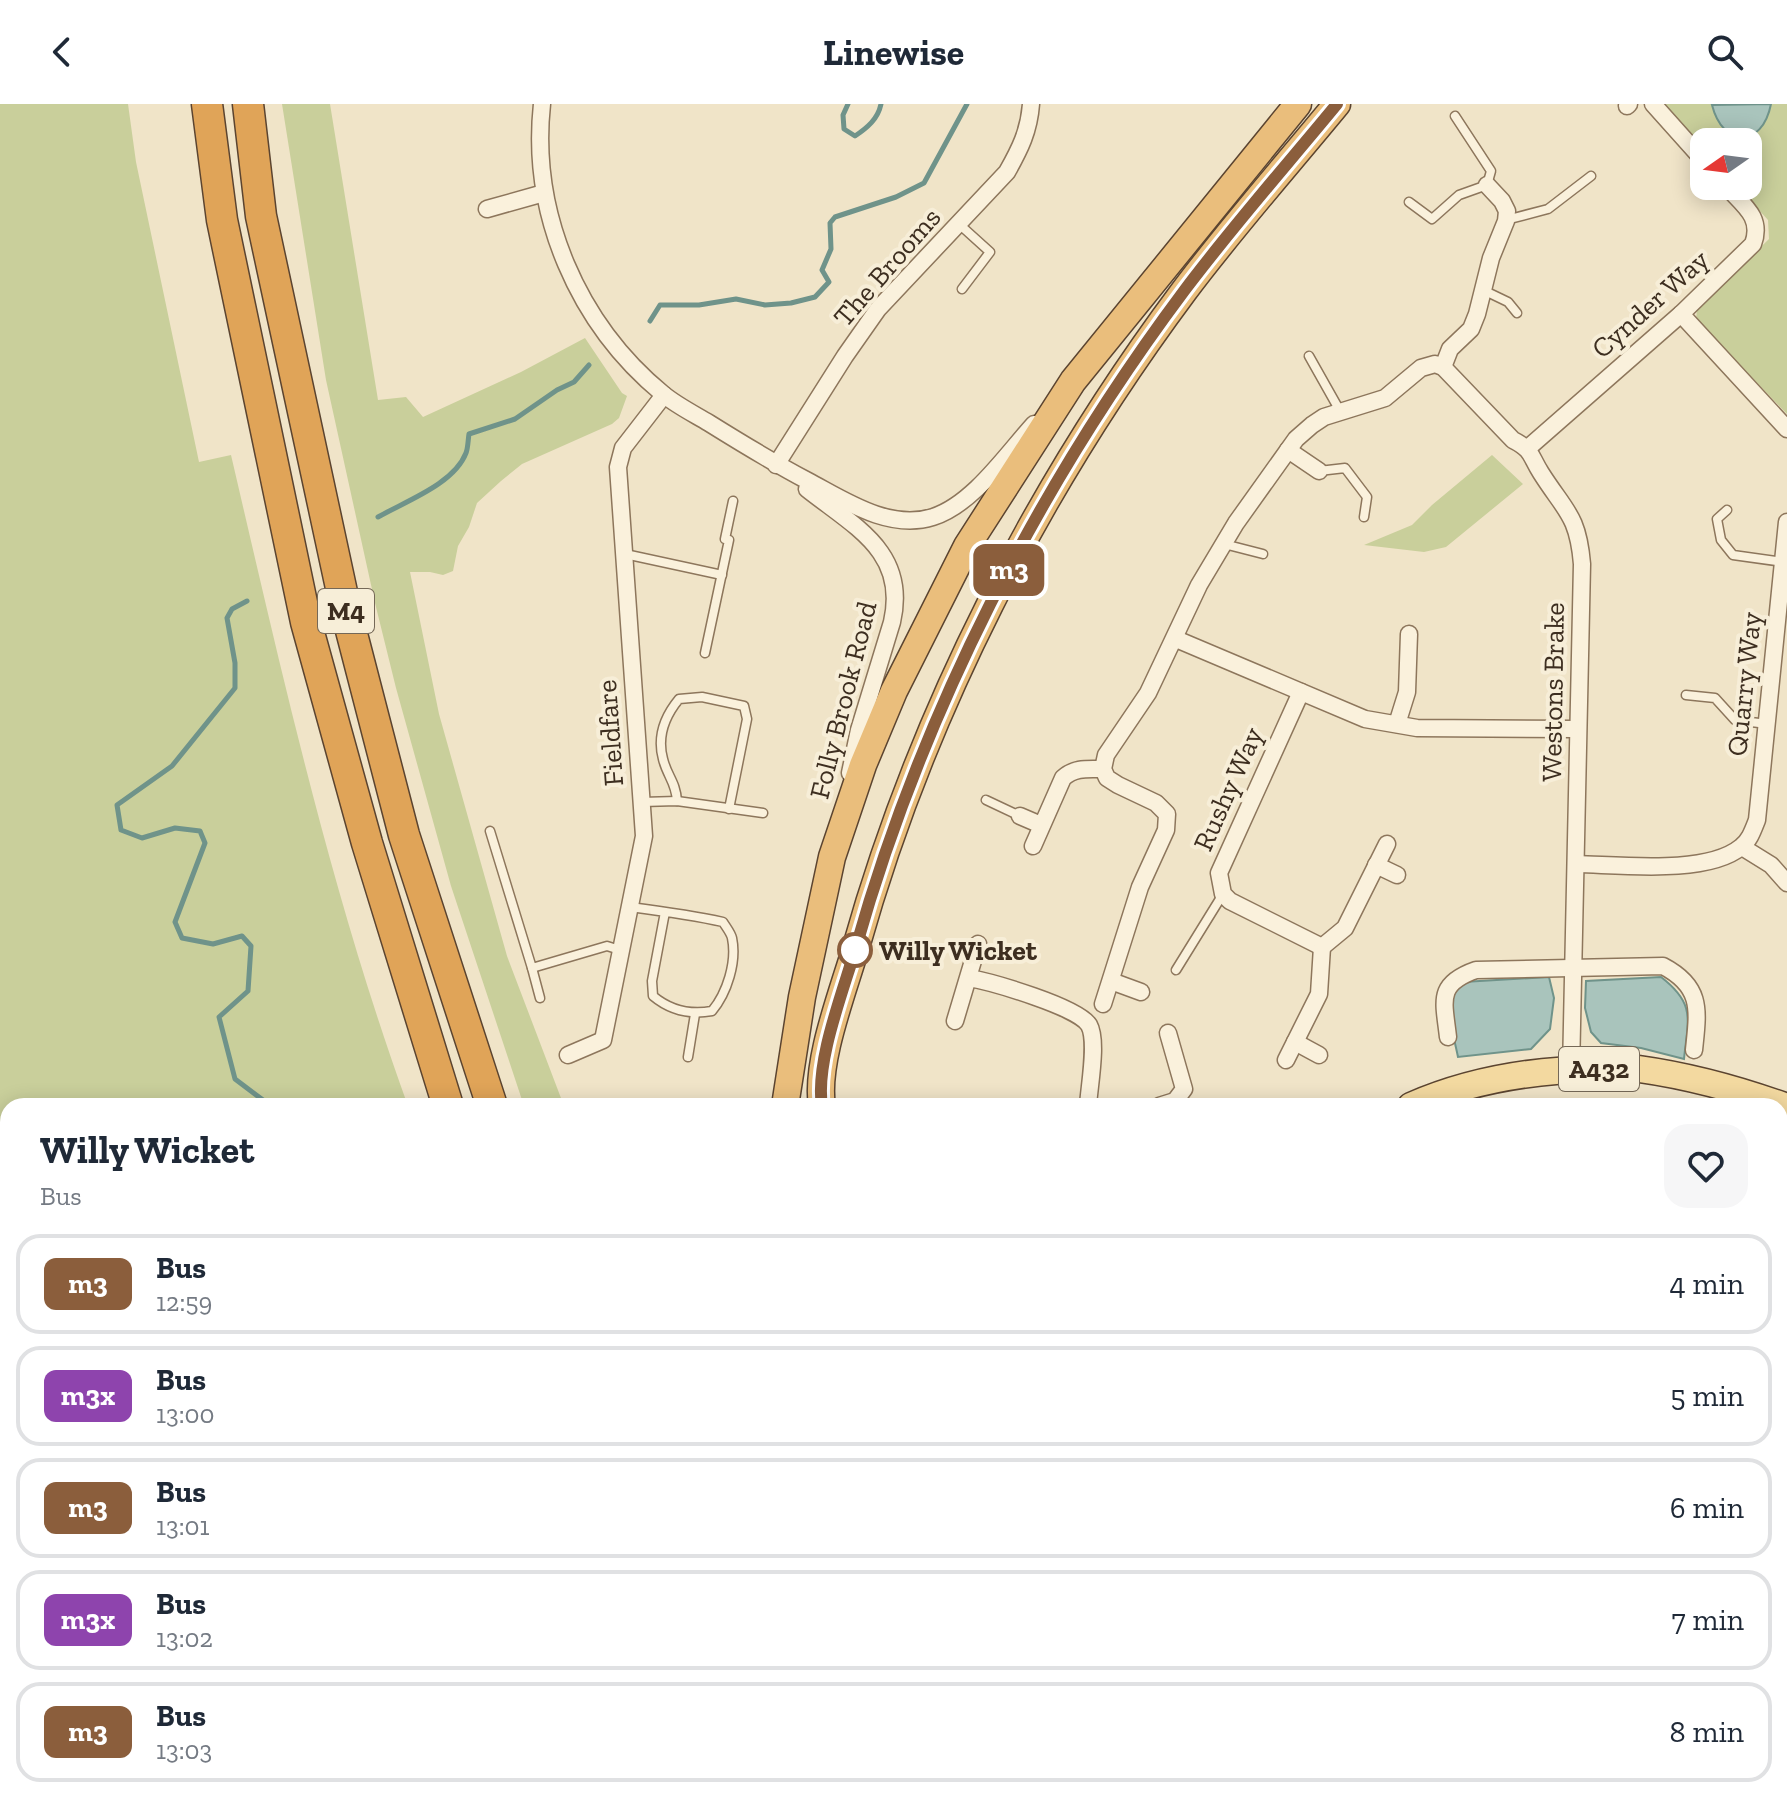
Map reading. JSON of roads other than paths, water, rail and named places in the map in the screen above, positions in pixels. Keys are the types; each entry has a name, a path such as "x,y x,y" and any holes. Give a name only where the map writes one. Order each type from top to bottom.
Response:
{"highway":[{"name":"M4","path":"207,104 222,220 306,622 367,843 446,1098"},
{"name":"M4","path":"248,104 261,216 346,611 404,835 489,1098"},
{"path":"786,1098 802,997 832,857 863,765 900,677 967,546 1073,381 1298,104"},
{"path":"822,1098 821,1072 872,888 909,784 990,603 1043,507 1118,387 1185,291 1337,104"}],"main road":[{"name":"A432","path":"1429,1098 1504,1076 1571,1069 1636,1069 1714,1085 1757,1098"}],"street":[{"name":"Folly Brook Road","path":"542,104 539,132 544,193 572,278 594,319 627,361 664,395 776,465 870,514 906,520 932,517 965,500 1073,381"},
{"name":"The Brooms","path":"776,465 878,309 1007,172 1030,124 1031,104"},
{"path":"1653,104 1690,145"},
{"path":"1103,1004 1140,887 1166,830 1167,814 1156,803 1107,778 1103,769 1106,755 1148,693 1199,585 1223,544 1288,450 1312,425 1340,411 1385,398 1421,368 1435,364 1443,367 1450,349 1471,329 1491,258 1506,221 1507,211 1502,201 1487,185"},
{"path":"487,209 544,193"},
{"name":"Cynder Way","path":"1528,448 1681,314 1753,244 1758,232 1756,221 1738,200"},
{"path":"1681,314 1787,429"},
{"name":"Westons Brake","path":"1443,367 1513,440 1528,448 1540,472 1570,512 1580,538 1577,864 1571,1069"},
{"name":"Fieldfare","path":"568,1055 603,1040 644,836 618,467 623,448 664,395"},
{"path":"1288,450 1319,471"},
{"name":"Folly Brook Road","path":"776,465 883,551 895,585 896,605 859,730 832,857"},
{"name":"Quarry Way","path":"1742,847 1751,836 1757,820 1787,522"},
{"path":"1397,724 1407,692 1409,634"},
{"path":"1176,639 1365,719 1417,728 1576,729"},
{"name":"Rushy Way","path":"1301,692 1219,873 1223,894 1230,901 1322,947"},
{"path":"1033,846 1063,778 1070,771 1103,769"},
{"path":"1020,816 1041,825"},
{"path":"1286,1060 1319,994 1322,947 1345,928 1387,844"},
{"path":"1577,864 1694,865 1719,860 1742,847 1771,865 1787,883"},
{"path":"1376,865 1397,875"},
{"path":"955,1021 978,944"},
{"path":"1448,1037 1444,1004 1449,986 1457,976 1476,970 1663,966 1682,976 1698,1010 1694,1050"},
{"path":"969,978 1009,986 1027,996 1077,1013 1089,1025 1093,1038 1089,1098"},
{"path":"1111,981 1141,992"},
{"path":"1168,1033 1184,1089 1177,1098"},
{"path":"1295,1042 1319,1055"}],"lane":[{"path":"1409,202 1432,219 1459,195 1487,185 1491,171 1455,116"},
{"path":"1506,221 1548,209 1591,176"},
{"path":"958,224 990,252 962,289"},
{"path":"1483,290 1508,302 1517,313"},
{"path":"1309,356 1340,411"},
{"path":"1319,471 1345,468 1367,497 1364,517"},
{"path":"705,653 729,540 725,539 733,501"},
{"path":"1727,510 1717,519 1721,540 1733,555 1783,562"},
{"path":"1223,544 1263,554"},
{"path":"624,554 722,575"},
{"path":"1686,695 1715,698 1735,720 1767,724"},
{"path":"677,801 676,786 662,758 662,725 679,699 702,697 744,706 747,719 729,809"},
{"path":"986,800 1020,816"},
{"path":"641,802 677,801 763,813"},
{"path":"490,831 540,998"},
{"path":"1176,970 1223,894"},
{"path":"630,907 665,912 723,922 732,936 732,963 723,998 712,1011 695,1014 666,1007 653,996 652,981 665,912"},
{"path":"532,968 607,946 621,950"},
{"path":"688,1057 695,1014"}],"water":[{"path":"1771,104 1761,128 1724,128 1712,105"},
{"path":"1549,977 1554,998 1550,1029 1531,1049 1458,1057 1450,1008 1456,990 1463,982"},
{"path":"1661,977 1685,1004 1688,1023 1684,1059 1641,1048 1601,1043 1591,1032 1585,1008 1586,981"}],"waterway":[{"path":"848,104 843,115 844,129 855,136 871,123 881,104"},
{"path":"650,321 660,305 699,305 736,299 765,305 815,297 829,282 822,270 831,249 830,223 835,217 896,197 924,183 967,104"},
{"path":"378,517 428,491 451,474 466,453 469,434 515,419 574,382 589,365"},
{"path":"247,601 232,609 227,618 235,663 235,688 172,766 117,805 121,830 142,838 175,828 200,831 205,843 175,922 182,938 213,944 242,936 251,946 248,991 219,1017 235,1079 260,1098"}],"place":[{"name":"Willy Wicket","path":"855,950"}]}
